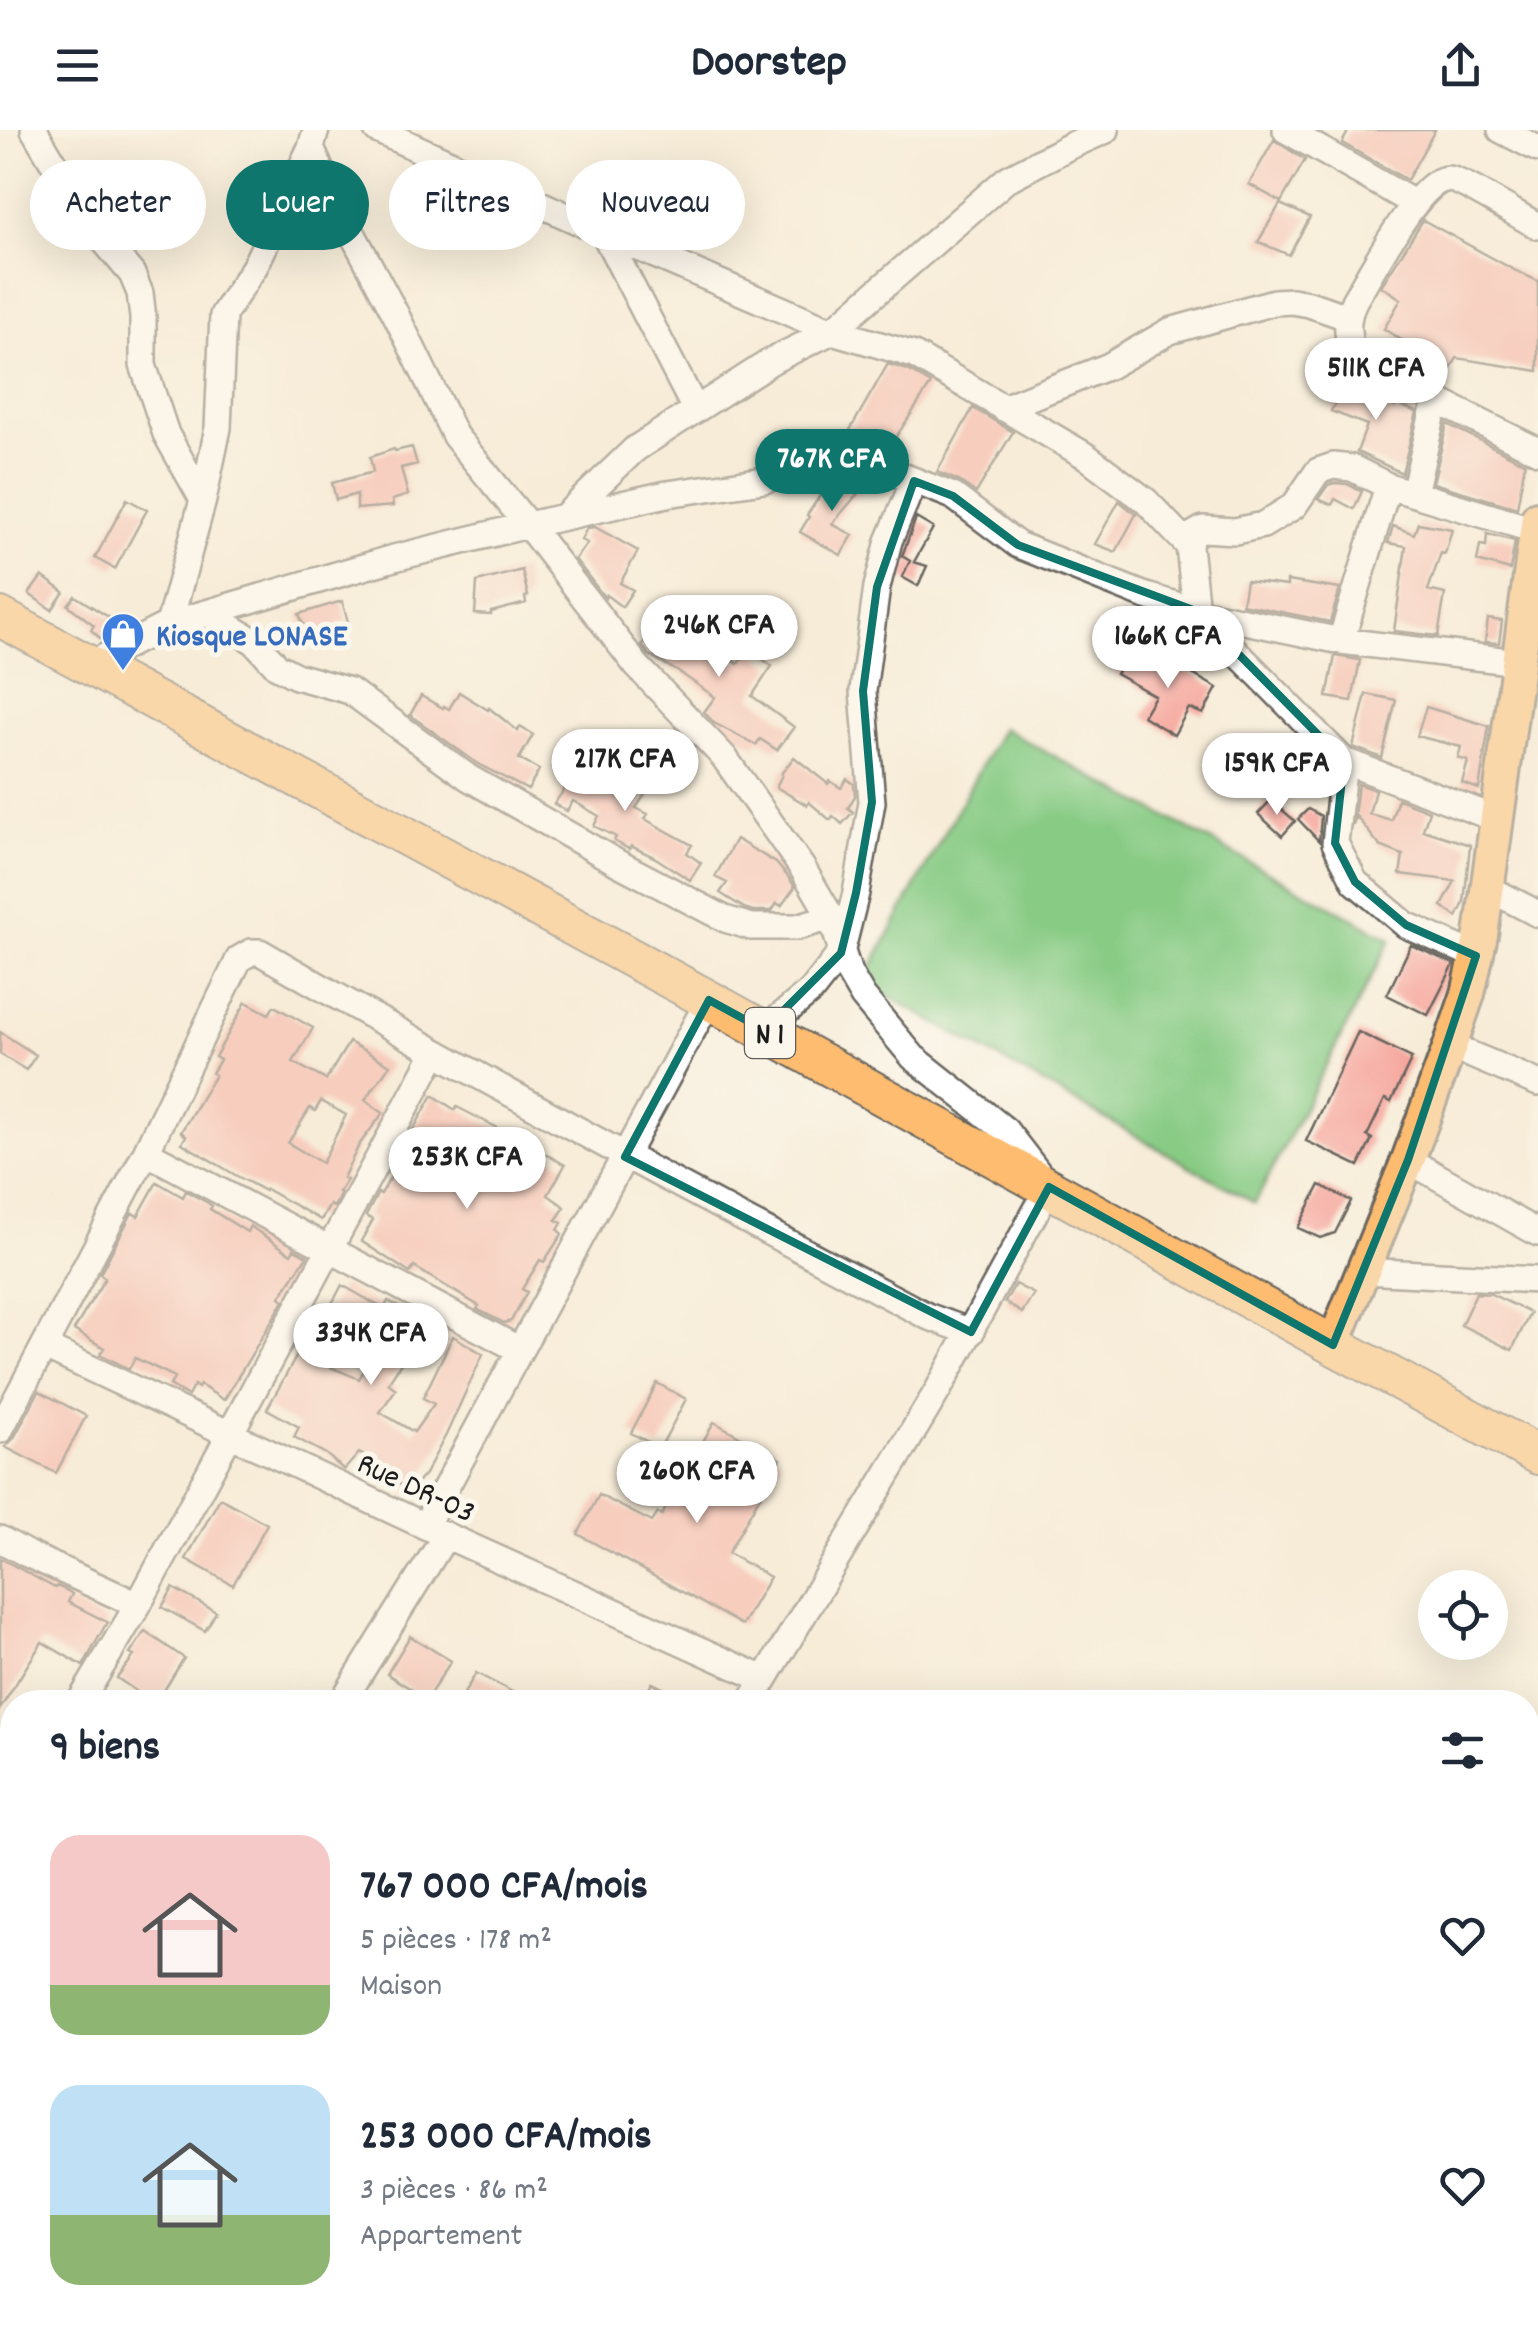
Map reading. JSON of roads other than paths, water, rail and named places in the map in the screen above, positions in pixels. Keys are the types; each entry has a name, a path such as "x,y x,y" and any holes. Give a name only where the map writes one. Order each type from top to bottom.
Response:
{"highway":[{"name":"N 1","path":"0,617 1538,1455"}],"main road":[{"path":"1333,1345 1408,1160 1468,994 1488,888 1537,527"}],"street":[{"path":"34,130 90,224 132,274 144,318 144,365 166,434 203,500"},
{"path":"378,130 422,138 566,213"},
{"path":"565,516 635,449 772,360 832,331 1007,179 1106,130"},
{"path":"1286,130 1414,203"},
{"path":"1501,130 1538,149"},
{"path":"168,624 203,500 218,428 224,315 254,266 314,138"},
{"path":"314,138 328,188 455,436 637,666 724,756 803,870 830,917 848,973 863,997 914,1057 1005,1130 1048,1188 938,1390 758,1690"},
{"path":"1538,226 1452,178 1435,180 1414,203 1354,301 1346,333 1352,351 1436,400 1538,451"},
{"path":"613,250 696,409"},
{"path":"644,250 832,331 914,355 1086,456 1146,501 1190,546"},
{"path":"1002,408 1109,366 1170,331 1274,302 1309,304 1347,317"},
{"path":"1414,494 1436,400"},
{"path":"89,665 168,624 394,558 666,494 764,480 810,465 853,463 884,469 953,496 1018,546 1143,595 1196,611 1340,641 1518,662"},
{"path":"1497,820 1344,761 1196,611 1191,536 1202,529 1235,531 1263,525 1294,506 1318,471 1332,466 1352,468 1388,486 1537,527"},
{"path":"764,1030 812,990 841,953 872,802 863,691 877,587 889,541 914,481"},
{"path":"1340,641 1388,486"},
{"path":"210,614 255,642 277,666 296,676 350,692 469,778 725,920 751,927 797,927 830,917"},
{"path":"1344,761 1336,844 1355,882 1406,925 1476,956"},
{"path":"1488,888 1538,914"},
{"path":"0,1430 146,1152 239,959 251,952 260,952 624,1157 927,1316 970,1332"},
{"path":"349,1690 435,1531 520,1350 709,1000"},
{"path":"1450,1046 1538,1083"},
{"path":"87,1690 138,1605 434,1053"},
{"path":"146,1152 520,1350"},
{"path":"1408,1160 1538,1233"},
{"path":"1362,1271 1538,1280"},
{"name":"Rue DR-03","path":"45,1347 435,1531 764,1679"},
{"path":"0,1539 138,1605"}],"place":[{"name":"Kiosque LONASE","path":"123,672"}]}
